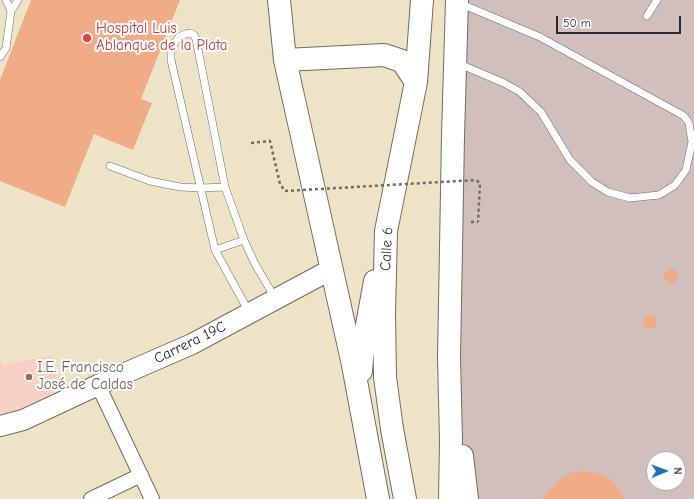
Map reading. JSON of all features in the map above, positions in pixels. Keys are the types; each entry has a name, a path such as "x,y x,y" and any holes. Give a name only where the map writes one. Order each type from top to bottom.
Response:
{"highway":[{"path":"279,0 285,60 359,394 378,499"},
{"name":"Calle 6","path":"405,499 392,429 385,377 384,313 386,231 416,82 422,0"},
{"path":"450,499 451,440 449,358 457,1"},
{"path":"285,60 384,55 402,61 416,82"},
{"path":"359,394 363,348 371,298 386,231"},
{"path":"449,358 467,499"}],"main road":[{"name":"Carrera 19C","path":"0,426 23,420 192,344 332,269"}],"street":[{"path":"98,385 152,499"},
{"path":"91,499 141,475"}],"lane":[{"path":"6,0 11,11"},
{"path":"0,57 6,48 11,11 18,0"},
{"path":"647,16 657,0"},
{"path":"455,62 504,83 520,92 541,112 570,160 592,182 608,192 630,198 659,194 675,184 686,170 692,142 690,123 684,116 540,37 457,1"},
{"path":"250,313 215,250 171,60 171,51 179,37 185,34 190,33 194,35 196,39 225,187 244,240 255,264 276,300"},
{"path":"110,166 150,181 180,187 225,187"},
{"path":"215,250 244,240"}],"path":[{"path":"251,143 270,141 280,184 285,191 476,180 480,183 478,222"}],"shaded area":[{"path":"457,0 694,0 694,499 467,499 449,358"},
{"name":"I.E. Francisco José de Caldas","path":"0,355 3,365 53,355 60,388 0,420"}],"building":[{"path":"31,0 180,0 141,99 152,103 133,150 94,134 65,207 0,181 0,80"},
{"path":"668,269 674,269 678,273 678,279 674,283 668,283 664,279 664,273"},
{"path":"647,315 653,315 657,319 657,325 653,329 647,329 643,325 643,319"},
{"path":"585,471 597,473 609,478 618,487 625,499 541,499 560,479 573,472"}],"place":[{"name":"Hospital Luis Ablanque de la Plata","path":"87,38"},
{"name":"I.E. Francisco José de Caldas","path":"29,377"}]}
